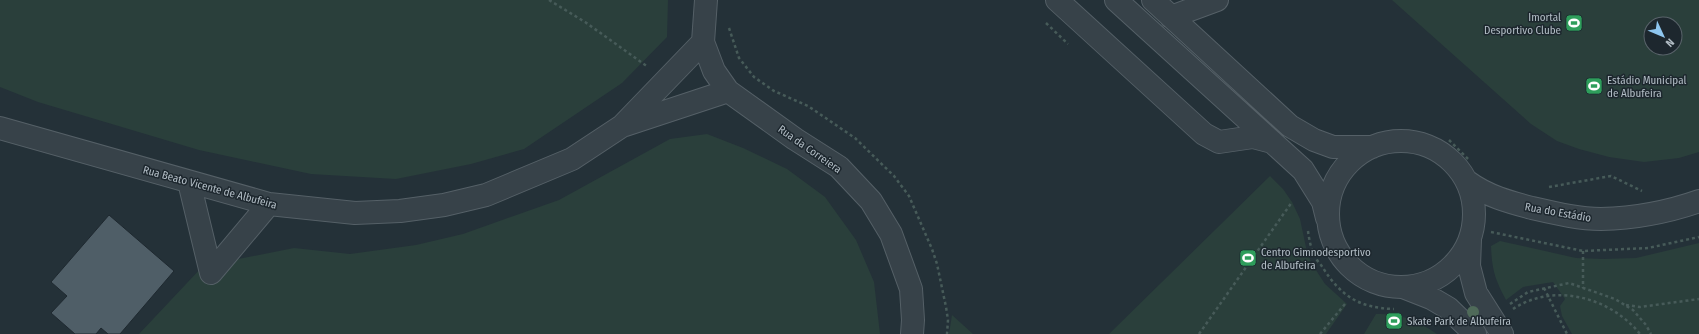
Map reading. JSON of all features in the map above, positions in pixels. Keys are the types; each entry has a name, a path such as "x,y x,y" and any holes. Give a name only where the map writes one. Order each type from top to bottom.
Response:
{"street":[{"name":"Rua da Correiera","path":"706,0 703,42 714,71 728,91 795,139 839,167 871,201 891,234 910,289 913,320 912,334"},
{"path":"1057,0 1059,4 1204,134 1219,142 1253,137 1272,142"},
{"path":"1116,0 1303,170 1323,202 1330,234 1338,251 1350,268 1368,280 1385,286 1403,288 1431,298 1448,308 1475,334"},
{"path":"1152,0 1290,126 1314,140 1333,147 1373,147"},
{"path":"1171,17 1218,0"},
{"name":"Rua Beato Vicente de Albufeira","path":"0,128 269,204 355,213 400,211 444,205 486,195 572,159 622,126 703,42"},
{"name":"Rua Beato Vicente de Albufeira","path":"622,126 728,91"},
{"path":"1330,234 1328,214 1331,194 1339,175 1352,160 1373,147 1399,140 1415,142 1433,148 1470,173 1474,219 1478,235 1469,266 1476,293 1500,321"},
{"name":"Rua do Estádio","path":"1470,173 1476,188 1503,201 1563,215 1600,219 1646,215 1699,201"},
{"path":"189,182 211,273 269,204"},
{"path":"1403,288 1422,285 1439,278 1455,264 1478,235"}],"path":[{"path":"549,0 585,22 652,70"},
{"path":"1044,20 1072,47"},
{"path":"1449,140 1470,173"},
{"path":"1543,188 1612,176 1644,192"},
{"path":"1199,334 1292,202"},
{"path":"1306,225 1313,254 1332,283 1346,296 1379,309 1401,310"},
{"path":"1478,235 1583,250 1612,251 1648,248 1699,237"},
{"path":"1583,250 1583,288"},
{"path":"1500,321 1528,292 1569,283 1615,299 1633,310 1651,334"},
{"path":"1544,288 1567,334"},
{"path":"1500,321 1525,301 1548,295 1575,295 1596,301 1614,311 1633,326 1640,334"},
{"path":"1624,305 1640,306 1699,299"},
{"path":"1320,334 1345,304"}],"green space":[{"path":"0,0 668,0 667,37 622,83 524,149 471,164 396,179 311,174 199,150 38,102 0,87"},
{"name":"Estádio Municipal de Albufeira","path":"1392,0 1699,0 1699,152 1679,158 1644,162 1609,157 1557,141 1531,124"},
{"path":"707,134 743,148 787,169 825,197 856,240 874,282 880,334 139,334 203,266 294,248 350,254 416,245 463,234 559,200 670,139"},
{"name":"Centro Gimnodesportivo de Albufeira","path":"1270,176 1283,189 1292,202 1300,219 1307,252 1312,264 1325,284 1347,304 1326,334 1109,334"},
{"path":"1500,241 1576,258 1603,259 1636,258 1699,243 1699,334 1572,334 1562,316 1560,306 1565,299 1553,282 1523,287 1506,300 1499,286 1492,262 1491,246"},
{"name":"Skate Park de Albufeira","path":"1376,314 1394,315 1408,319 1437,334 1364,334"},
{"path":"952,315 973,334 949,334"}],"building":[{"path":"109,215 174,271 120,334 108,334 101,328 96,334 75,334 51,313 67,296 51,282"}],"place":[{"name":"Imortal Desportivo Clube","path":"1574,23"},
{"name":"Estádio Municipal de Albufeira","path":"1594,86"},
{"name":"Centro Gimnodesportivo de Albufeira","path":"1248,258"},
{"name":"Skate Park de Albufeira","path":"1394,321"}]}
